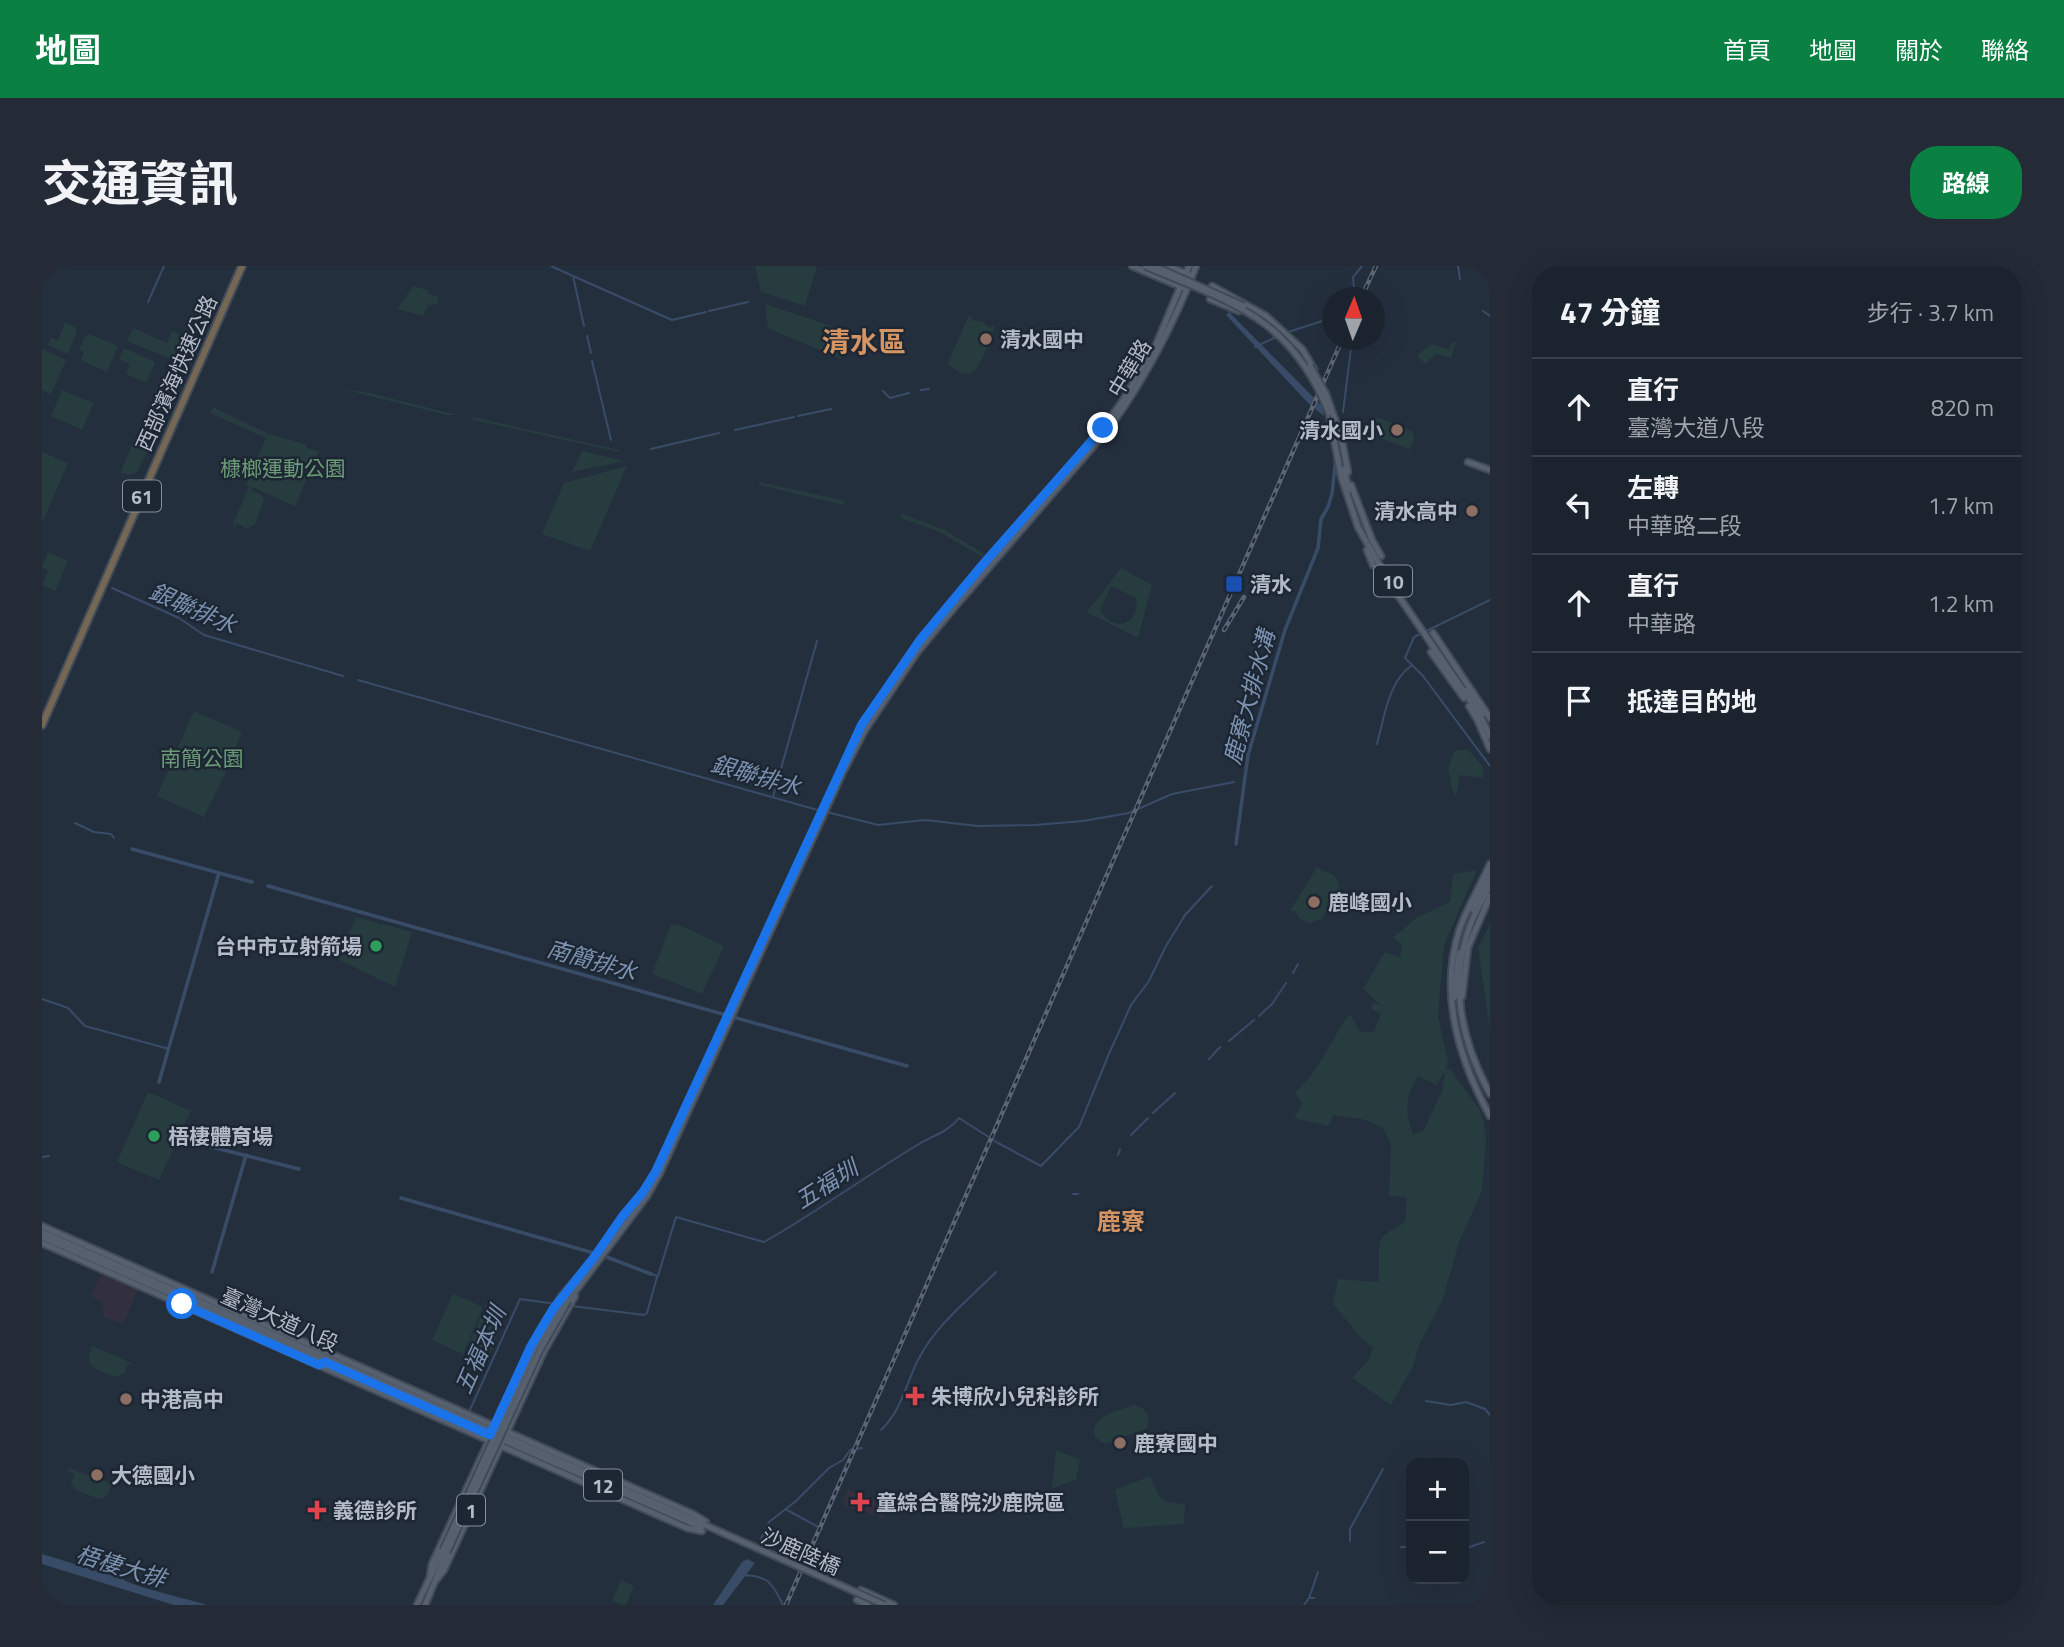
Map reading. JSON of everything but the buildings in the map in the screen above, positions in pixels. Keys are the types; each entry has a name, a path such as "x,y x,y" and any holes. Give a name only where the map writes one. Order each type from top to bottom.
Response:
{"highway":[{"name":"西部濱海快速公路","path":"42,715 240,266"},
{"name":"西部濱海快速公路","path":"42,725 240,266"}],"main road":[{"path":"1132,266 1184,288"},
{"name":"10","path":"1144,266 1253,314 1292,348 1314,376"},
{"name":"10","path":"1154,266 1257,313 1290,340 1314,376 1332,415 1347,482 1362,526 1392,580 1483,713 1490,728"},
{"path":"1168,266 1189,275"},
{"name":"中華路","path":"1189,266 1189,275"},
{"name":"中華路","path":"822,813 866,730 894,685 954,608 1110,427 1153,362 1189,275 1196,266"},
{"path":"1212,286 1258,310 1272,321 1302,349 1314,376"},
{"path":"1210,299 1243,312 1257,321 1314,376"},
{"path":"1332,415 1342,436 1356,500 1381,556"},
{"path":"1332,415 1334,455 1344,497 1373,565"},
{"name":"10","path":"1332,415 1342,476 1359,527 1389,582 1480,715 1490,736"},
{"path":"1468,461 1490,470"},
{"path":"1433,633 1490,718"},
{"path":"1432,652 1472,710 1490,749"},
{"name":"1","path":"434,1577 432,1564 539,1332 561,1297 643,1192 656,1171 822,813"},
{"name":"1","path":"417,1605 434,1577 444,1570 544,1352 578,1290 647,1196 670,1155 822,813"},
{"path":"1489,870 1461,942 1453,1015 1468,1069 1490,1116"},
{"path":"1490,884 1471,923 1462,954 1459,978 1461,1014 1476,1066 1490,1094"},
{"path":"1461,1014 1468,947 1490,896"},
{"name":"臺灣大道八段","path":"42,1226 491,1433"},
{"name":"臺灣大道八段","path":"42,1232 704,1527"},
{"name":"臺灣大道八段","path":"42,1237 322,1363"},
{"name":"臺灣大道八段","path":"42,1243 322,1363 694,1514 704,1527"},
{"name":"1","path":"425,1605 445,1551 572,1286"},
{"name":"1","path":"566,1300 578,1290"},
{"name":"臺灣大道八段","path":"504,1438 687,1528 704,1527"},
{"name":"沙鹿陸橋","path":"704,1527 877,1605"},
{"name":"沙鹿陸橋","path":"704,1527 885,1605"},
{"path":"861,1590 894,1605"},
{"path":"856,1600 867,1605"}],"shaded area":[{"path":"102,1272 138,1289 123,1324 104,1317 101,1301 91,1296"},
{"name":"童綜合醫院沙鹿院區","path":"848,1489 877,1500 874,1509 885,1512 883,1518 842,1505"}],"green space":[{"path":"755,266 817,266 805,306 761,292"},
{"path":"413,286 439,297 437,304 428,305 423,316 397,309"},
{"path":"765,304 850,332 841,359 768,328"},
{"path":"969,315 971,320 982,321 990,328 992,325 995,327 980,362 967,374 947,365"},
{"path":"65,323 75,327 77,331 68,354 48,345 51,338 58,340"},
{"path":"133,328 167,343 172,331 184,337 189,347 187,361 180,363 127,341"},
{"path":"89,334 118,346 107,372 81,360 84,352 79,350 85,336"},
{"path":"1452,342 1456,342 1451,358 1436,354 1425,364 1417,355 1432,344 1449,349"},
{"path":"124,348 155,362 146,383 126,374 130,364 119,359"},
{"path":"42,349 66,360 51,394 42,390"},
{"path":"342,389 370,393 457,415 447,415"},
{"path":"62,390 94,403 82,430 51,416"},
{"name":"槺榔運動公園","path":"213,407 269,434 319,451 295,506 252,487 251,491 260,493 264,500 255,524 247,529 237,523 236,526 233,524 266,438 210,413"},
{"path":"473,417 619,450 619,452 474,420"},
{"path":"1374,418 1412,431 1414,439 1409,449 1365,432 1366,429 1369,430"},
{"path":"133,443 148,449 138,471 130,475 120,473"},
{"path":"582,451 624,461 572,472"},
{"path":"42,452 68,463 42,523"},
{"path":"627,466 590,551 542,534 564,483"},
{"path":"760,482 845,501 844,505 759,485"},
{"path":"902,514 945,530 984,554 982,557 940,532 901,518"},
{"path":"48,552 68,561 55,591 42,585 48,571 42,567"},
{"path":"1121,568 1152,585 1138,638 1087,612","holes":["1111,586 1136,598 1134,615 1125,623 1113,622 1100,611"]},
{"name":"南簡公園","path":"194,711 242,732 204,817 157,796"},
{"path":"1468,749 1484,768 1482,778 1460,775 1456,796 1448,770 1454,751"},
{"path":"1317,867 1320,871 1334,876 1339,889 1322,919 1309,923 1300,919 1295,911 1290,911"},
{"path":"1477,870 1444,945 1438,1016 1448,1061 1446,1069 1450,1069 1480,1110 1484,1124 1486,1141 1482,1191 1459,1242 1443,1299 1420,1343 1413,1366 1391,1405 1352,1378 1368,1361 1373,1348 1333,1304 1338,1279 1378,1282 1380,1241 1405,1222 1407,1197 1389,1196 1391,1144 1382,1127 1362,1119 1333,1115 1329,1126 1294,1118 1303,1104 1295,1092 1319,1065 1350,1014 1360,1032 1374,1032 1381,1014 1370,1008 1374,1003 1381,1005 1363,989 1385,952 1400,958 1402,944 1393,938 1416,918 1450,902 1453,874","holes":["1445,1071 1442,1091 1424,1130 1413,1135 1407,1105 1418,1076 1437,1085"]},
{"name":"台中市立射箭場","path":"356,917 412,932 395,987 338,959"},
{"path":"671,924 682,926 724,946 702,994 652,974"},
{"path":"1490,924 1490,1031 1478,948"},
{"name":"梧棲體育場","path":"148,1092 191,1111 159,1180 117,1162"},
{"path":"453,1294 483,1307 463,1354 432,1340"},
{"path":"486,1305 506,1314 489,1355 468,1346"},
{"path":"92,1346 132,1363 127,1364 125,1373 116,1377 101,1371 90,1363"},
{"path":"1134,1405 1146,1413 1147,1428 1108,1443 1095,1437 1094,1430 1100,1419"},
{"path":"1056,1451 1080,1459 1076,1480 1052,1488"},
{"path":"69,1468 112,1484 107,1496 100,1499 75,1490 71,1482 75,1474 68,1471"},
{"path":"1150,1476 1165,1501 1185,1504 1184,1524 1123,1526 1115,1490"},
{"path":"621,1580 634,1586 626,1605 612,1601"}],"water":[{"path":"1229,312 1322,406 1324,416 1310,405 1226,315"},
{"path":"42,1554 207,1605 174,1605 42,1564"},
{"path":"747,1559 755,1563 723,1605 713,1605 742,1562"}],"waterway":[{"path":"148,302 164,266"},
{"path":"551,266 573,276 584,326"},
{"name":"五福圳","path":"1354,287 1353,277 1362,266"},
{"path":"1458,266 1460,279"},
{"path":"573,276 672,320 706,312"},
{"path":"709,311 748,302"},
{"path":"1483,311 1490,316"},
{"path":"1288,332 1322,321"},
{"path":"587,336 591,353"},
{"path":"1255,347 1276,337"},
{"name":"五福圳","path":"1343,412 1351,350"},
{"path":"592,361 611,440"},
{"path":"921,390 929,389"},
{"path":"883,391 890,398 909,393"},
{"path":"798,416 831,409"},
{"path":"735,430 794,417"},
{"path":"651,449 719,433"},
{"name":"鹿寮大排水溝","path":"1236,844 1248,755 1285,630 1318,548 1321,519 1332,494 1336,456"},
{"name":"銀聯排水","path":"112,588 179,618 204,635 343,676"},
{"path":"1490,600 1414,637 1405,658 1423,676 1490,766"},
{"path":"773,797 817,641"},
{"path":"1377,744 1392,691 1403,673 1411,666"},
{"name":"銀聯排水","path":"358,680 821,811"},
{"name":"銀聯排水","path":"827,812 878,825 925,820 978,826 1035,825 1083,821 1129,813 1172,794 1234,782"},
{"path":"75,823 94,832 111,834 114,838"},
{"name":"南簡排水","path":"132,849 252,882"},
{"path":"159,1082 219,873"},
{"name":"南簡排水","path":"268,886 907,1066"},
{"name":"五福圳","path":"651,1274 658,1276 676,1217 764,1242 945,1130 959,1118 1041,1166 1079,1127 1131,1005 1149,981 1185,915 1212,886"},
{"path":"1293,973 1298,964"},
{"path":"1259,1016 1272,1004 1286,983"},
{"path":"42,999 68,1008 85,1026 169,1049"},
{"path":"1229,1041 1254,1020"},
{"path":"1209,1059 1220,1047"},
{"path":"1153,1113 1175,1093"},
{"path":"1131,1135 1148,1118"},
{"path":"184,1140 299,1169"},
{"path":"1118,1155 1120,1149"},
{"path":"212,1272 246,1155"},
{"path":"42,1157 49,1156"},
{"path":"1073,1194 1078,1194"},
{"path":"401,1198 604,1256 651,1274"},
{"path":"881,1430 894,1414 914,1367 935,1334 996,1272"},
{"name":"五福本圳","path":"572,1306 644,1315 647,1313 657,1277"},
{"name":"五福本圳","path":"469,1412 520,1299 556,1304"},
{"path":"1426,1401 1451,1405 1466,1402 1485,1409 1490,1415"},
{"path":"760,1541 769,1522 796,1501 829,1468 843,1460 850,1450 862,1448"},
{"path":"1350,1541 1350,1529 1383,1469"},
{"path":"787,1510 822,1529"},
{"path":"1469,1547 1484,1542"},
{"path":"1401,1547 1406,1547"},
{"path":"1309,1598 1318,1572"},
{"path":"743,1575 764,1579 776,1591 783,1605"},
{"path":"1304,1605 1309,1598 1314,1598"}],"railway":[{"path":"1366,287 1376,266"},
{"path":"786,1605 1338,350"},
{"path":"1224,630 1244,597"}],"place":[{"name":"清水國中","path":"986,339"},
{"name":"清水國小","path":"1397,430"},
{"name":"清水高中","path":"1472,511"},
{"name":"清水","path":"1234,584"},
{"name":"鹿峰國小","path":"1314,902"},
{"name":"台中市立射箭場","path":"376,946"},
{"name":"梧棲體育場","path":"154,1136"},
{"name":"朱博欣小兒科診所","path":"915,1396"},
{"name":"中港高中","path":"126,1399"},
{"name":"鹿寮國中","path":"1120,1443"},
{"name":"大德國小","path":"97,1475"},
{"name":"童綜合醫院沙鹿院區","path":"860,1502"},
{"name":"義德診所","path":"317,1510"}],"district":[{"name":"清水區","path":"864,341"},
{"name":"鹿寮","path":"1121,1221"}],"route":[{"path":"182,1304 319,1365 325,1362 490,1435 531,1346 553,1309 643,1192 656,1171 862,724 920,640 1103,428"}],"water label":[{"name":"梧棲大排","path":"121,1566"}]}
